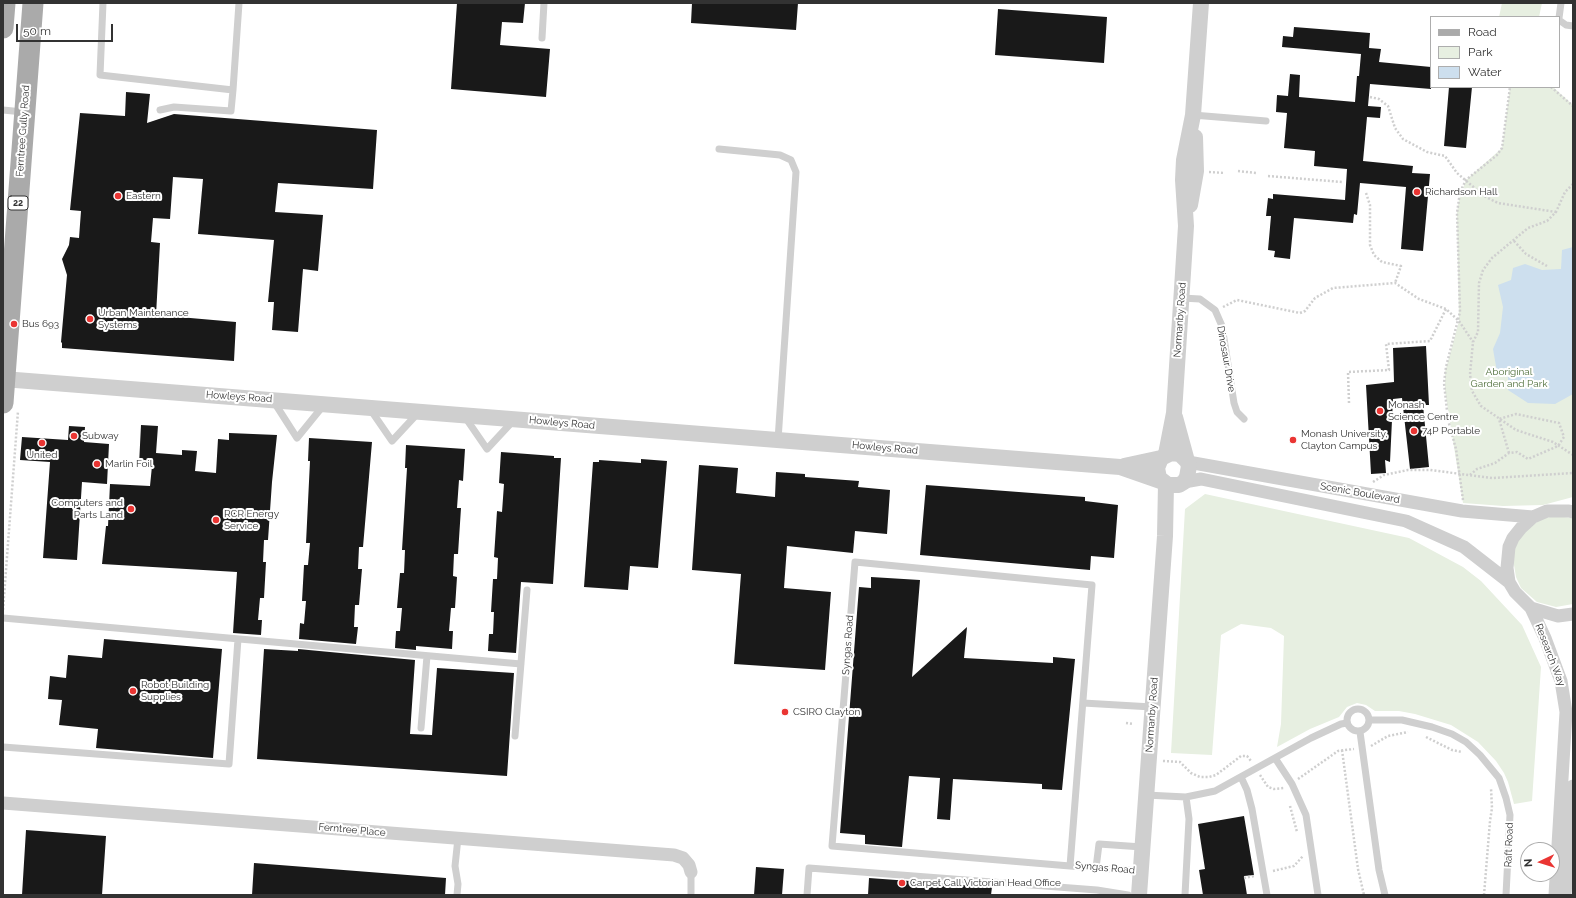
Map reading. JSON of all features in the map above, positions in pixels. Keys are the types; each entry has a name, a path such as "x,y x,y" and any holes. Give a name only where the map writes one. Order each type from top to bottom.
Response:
{"main road":[{"path":"3,28 5,3"},
{"name":"Ferntree Gully Road","path":"11,406 4,379 33,3"}],"street":[{"name":"Normanby Road","path":"1163,456 1174,414 1186,226 1196,171 1193,116 1201,3"},
{"name":"Howleys Road","path":"4,379 1120,467 1173,483"},
{"name":"Normanby Road","path":"1174,414 1187,461"},
{"path":"1171,453 1180,454 1187,461 1189,472 1173,483 1157,473 1157,468 1163,456 1171,453"},
{"name":"Howleys Road","path":"1120,467 1163,456"},
{"name":"Scenic Boulevard","path":"1187,461 1462,511 1534,517"},
{"name":"Scenic Boulevard","path":"1173,483 1201,479 1406,521 1464,548 1509,582 1515,592 1531,608"},
{"name":"Normanby Road","path":"1139,895 1165,536 1173,483"},
{"path":"1311,502 1314,485"},
{"path":"1509,582 1507,568 1509,547 1521,528 1534,517 1547,512 1572,511"},
{"path":"1531,608 1558,616 1573,614"},
{"name":"Research Way","path":"1531,608 1545,638 1559,675 1566,703 1564,844 1565,895"},
{"name":"Research Way","path":"1555,895 1573,786"},
{"name":"Ferntree Place","path":"3,803 674,855 684,858 689,865 691,872"}],"lane":[{"path":"103,3 100,75 233,90"},
{"path":"160,110 174,107 231,111 239,3"},
{"path":"542,38 544,3"},
{"path":"1559,16 1561,3"},
{"path":"1560,20 1566,25 1573,26"},
{"path":"3,110 25,112"},
{"path":"1193,116 1266,121"},
{"path":"719,149 780,155 791,160 796,172 778,440"},
{"path":"1182,298 1200,299 1215,310"},
{"name":"Dinosaur Drive","path":"1215,310 1222,326 1234,403 1237,412 1244,419"},
{"path":"273,400 297,438 325,404"},
{"path":"369,408 392,441 420,412"},
{"path":"464,415 487,449 514,419"},
{"name":"Syngas Road","path":"1070,866 1092,585 855,562 832,846 1070,866 1140,871"},
{"path":"515,736 527,590"},
{"path":"3,618 521,664"},
{"path":"3,747 229,764 238,639"},
{"path":"421,728 427,656"},
{"path":"1082,703 1152,707"},
{"path":"1356,709 1367,713 1369,720 1366,729 1360,732 1353,731 1347,723 1350,713 1356,709"},
{"name":"Raft Road","path":"1369,720 1402,720 1432,727 1452,734 1466,742 1480,755 1499,778 1510,815 1506,895"},
{"path":"1146,795 1186,797 1215,791 1327,730 1347,723"},
{"path":"1360,732 1379,870 1385,895"},
{"path":"1275,758 1292,784 1306,815 1318,895"},
{"path":"1241,777 1247,790 1252,809 1267,895"},
{"path":"1185,895 1189,819 1186,797"},
{"path":"457,895 458,884 455,866 458,838"},
{"path":"1096,868 1099,844 1142,847"},
{"path":"807,895 809,868 1097,890 1128,895"},
{"path":"691,872 691,895"}],"path":[{"path":"1462,511 1463,503 1460,474 1448,420 1444,383 1446,367 1459,321 1457,213 1460,192 1466,180 1493,159 1502,148 1510,88"},
{"path":"1552,88 1573,106"},
{"path":"1370,97 1379,99 1388,106 1395,128 1403,139 1427,152 1445,156 1457,173 1484,196 1498,203 1556,212"},
{"path":"1238,171 1256,173"},
{"path":"1212,172 1225,173"},
{"path":"1268,176 1342,182"},
{"path":"1573,184 1565,192 1556,212 1547,221 1528,228 1492,258 1483,270 1479,283 1478,332 1473,342 1470,374 1472,391 1481,406 1516,430 1553,442 1573,455"},
{"path":"1366,193 1370,205 1370,245 1374,255 1382,262 1401,266 1395,283"},
{"path":"1514,241 1526,254 1547,266"},
{"path":"1215,310 1238,300 1300,313 1305,311 1315,298 1333,288 1395,283 1419,299 1446,309 1459,321 1473,342"},
{"path":"1349,403 1348,372 1389,370 1386,344 1430,341 1446,309"},
{"path":"3,614 11,406"},
{"path":"1470,475 1477,469 1495,463 1509,453 1518,452 1528,459 1558,446 1564,437 1559,423 1516,414 1499,419"},
{"path":"1499,419 1509,453"},
{"path":"1367,486 1384,475 1408,470 1492,478 1573,473"},
{"path":"1126,723 1133,724"},
{"path":"1342,750 1358,869 1364,895"},
{"path":"1285,788 1287,796"},
{"path":"1289,803 1299,839"},
{"path":"1244,878 1294,866 1303,857 1302,851"}],"green space":[{"path":"1502,3 1542,3 1539,16 1499,16"},
{"name":"Aboriginal Garden and Park","path":"1510,88 1554,88 1573,105 1573,497 1543,505 1503,506 1463,503 1445,391 1445,372 1459,321 1457,213 1459,199 1466,180 1502,148"},
{"path":"1205,494 1409,538 1463,567 1481,581 1522,625 1541,667 1532,801 1514,804 1504,773 1496,761 1478,742 1451,725 1415,714 1399,711 1375,711 1366,705 1357,703 1347,707 1339,717 1310,729 1277,747 1281,724 1284,636 1271,628 1241,624 1221,635 1212,755 1171,753 1185,509"},
{"path":"1555,516 1573,518 1573,604 1556,607 1537,602 1521,588 1516,577 1513,559 1515,546 1520,535 1541,519"}],"water":[{"path":"1573,247 1573,394 1555,404 1528,403 1508,390 1508,377 1497,372 1493,349 1500,333 1503,307 1498,285 1511,280 1513,268 1525,264 1542,270 1561,269 1562,250"}],"building":[{"path":"457,3 525,3 523,23 502,22 500,45 550,49 546,97 451,89"},
{"path":"692,3 798,3 796,30 691,23"},
{"path":"998,9 1107,17 1104,63 995,55"},
{"path":"1294,27 1370,33 1369,48 1381,49 1379,62 1430,67 1431,89 1370,84 1368,106 1381,107 1380,118 1367,117 1363,161 1413,166 1412,173 1430,174 1423,251 1401,249 1406,187 1360,183 1357,215 1354,214 1353,223 1294,218 1290,259 1274,257 1275,251 1268,250 1271,216 1266,216 1268,198 1273,199 1273,194 1345,200 1347,169 1314,166 1315,151 1284,148 1287,113 1276,112 1277,95 1288,96 1290,74 1300,75 1299,97 1355,102 1357,76 1359,76 1361,54 1282,47 1283,36 1293,37"},
{"path":"1449,88 1472,88 1466,148 1444,146"},
{"path":"126,92 150,94 147,123 174,114 377,130 373,189 278,183 275,212 323,215 318,271 303,269 298,332 272,330 274,302 268,302 274,240 198,234 203,179 173,177 170,219 153,218 151,242 160,243 156,315 236,322 234,361 62,348 61,342 67,275 62,259 69,245 70,237 79,238 81,211 70,210 80,113 125,116"},
{"name":"Monash Science Centre","path":"1426,346 1429,405 1423,405 1429,467 1410,469 1402,398 1393,399 1390,462 1385,460 1386,473 1371,474 1366,385 1394,382 1393,348"},
{"path":"141,425 158,426 156,453 182,455 182,450 197,451 195,471 216,473 218,439 229,440 229,433 277,435 268,540 264,540 263,562 266,562 264,598 260,598 258,620 262,620 261,635 233,633 237,572 102,564 106,526 108,526 110,484 150,486 152,466 139,465"},
{"path":"69,426 85,427 84,442 109,444 107,484 82,482 77,560 43,558 50,462 20,460 22,437 68,440"},
{"path":"309,438 372,442 363,547 359,547 358,569 362,569 359,605 355,605 354,627 358,627 356,644 299,639 300,623 304,624 306,601 302,601 304,565 308,565 310,543 306,543 310,461 308,461"},
{"path":"406,445 465,449 463,481 459,480 457,508 461,508 458,554 454,554 453,576 457,577 455,608 451,608 449,631 453,631 452,649 416,646 416,650 395,648 396,631 400,631 402,608 397,608 400,573 404,573 405,550 402,550 407,468 405,468"},
{"path":"501,452 554,456 554,458 561,458 553,584 521,582 516,653 488,651 489,634 493,634 494,612 491,612 493,579 497,579 498,558 494,557 497,511 502,512 504,484 499,483"},
{"path":"641,459 667,461 658,568 630,566 628,590 584,587 593,462 599,462 599,460 641,463"},
{"path":"699,465 738,468 736,493 775,497 776,472 805,474 805,477 859,481 858,487 890,490 887,534 855,531 853,553 787,546 784,588 831,592 825,670 734,664 741,574 692,570"},
{"path":"926,485 1085,497 1085,501 1118,505 1114,558 1091,556 1090,570 920,555"},
{"path":"871,577 920,580 912,677 967,627 964,658 1053,663 1053,657 1075,659 1062,790 1042,789 1042,784 953,779 950,820 937,819 940,778 909,776 902,847 865,844 865,835 840,833 859,587 871,588"},
{"path":"104,639 222,649 213,758 96,748 98,729 59,725 62,700 48,699 50,676 66,678 68,655 102,658"},
{"path":"264,649 298,651 298,649 415,660 410,734 432,735 437,668 514,673 507,776 257,759"},
{"path":"1244,816 1254,875 1244,876 1247,895 1203,895 1199,870 1205,869 1198,824"},
{"path":"26,830 106,836 102,895 22,895"},
{"path":"254,863 446,878 445,895 252,895"},
{"path":"756,867 784,869 782,895 754,895"},
{"name":"Carpet Call Victorian Head Office","path":"869,878 992,887 991,895 868,895"}],"place":[{"name":"Richardson Hall","path":"1417,192"},
{"name":"Eastern","path":"118,196"},
{"name":"Urban Maintenance Systems","path":"90,319"},
{"name":"Bus 693","path":"14,324"},
{"name":"Monash Science Centre","path":"1380,411"},
{"name":"74P Portable","path":"1414,431"},
{"name":"Subway","path":"74,436"},
{"name":"Monash University, Clayton Campus","path":"1293,440"},
{"name":"United","path":"42,443"},
{"name":"Marlin Foil","path":"97,464"},
{"name":"Computers and Parts Land","path":"131,509"},
{"name":"RCR Energy Service","path":"216,520"},
{"name":"Robot Building Supplies","path":"133,691"},
{"name":"CSIRO Clayton","path":"785,712"},
{"name":"Carpet Call Victorian Head Office","path":"902,883"}]}
